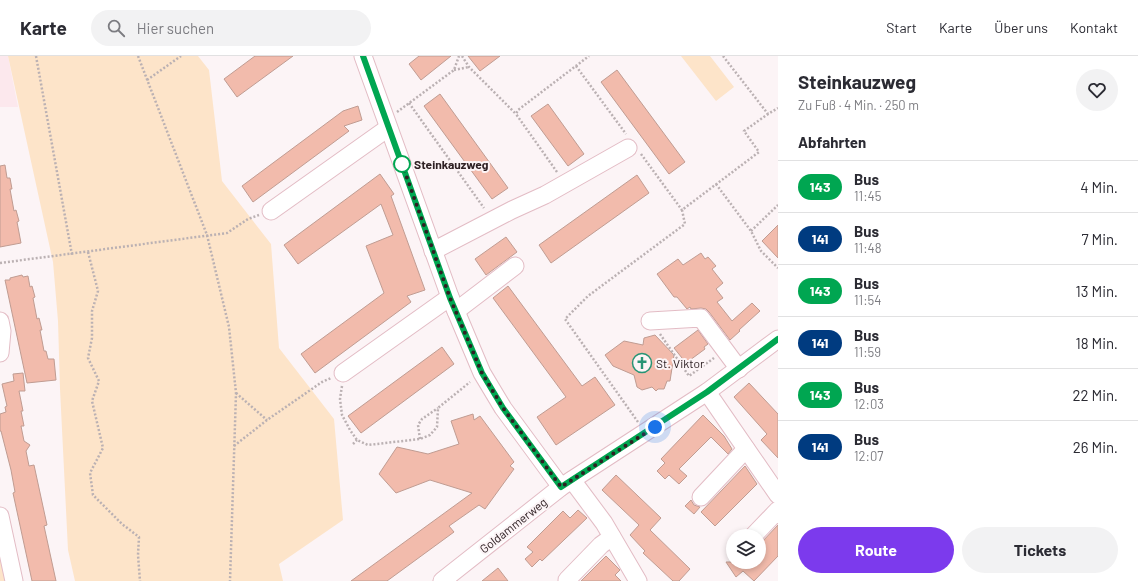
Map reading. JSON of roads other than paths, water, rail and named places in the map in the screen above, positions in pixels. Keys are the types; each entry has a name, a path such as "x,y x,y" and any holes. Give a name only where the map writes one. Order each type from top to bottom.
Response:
{"street":[{"path":"365,57 387,124 433,251 482,373 503,408 567,484 589,502 612,536 638,581"},
{"path":"271,212 387,124"},
{"path":"433,251 512,210 545,196 632,146"},
{"path":"343,374 515,266"},
{"path":"650,321 700,318 739,369"},
{"path":"0,321 2,331 0,353"},
{"name":"Goldammerweg","path":"453,577 567,484 707,392 778,339"},
{"path":"707,392 778,495"},
{"path":"701,497 746,449"},
{"path":"760,529 778,510"},
{"path":"0,516 14,581"},
{"path":"567,580 601,545 612,536"}],"place":[{"name":"Steinkauzweg","path":"402,164"},
{"name":"St. Viktor","path":"642,363"}]}
